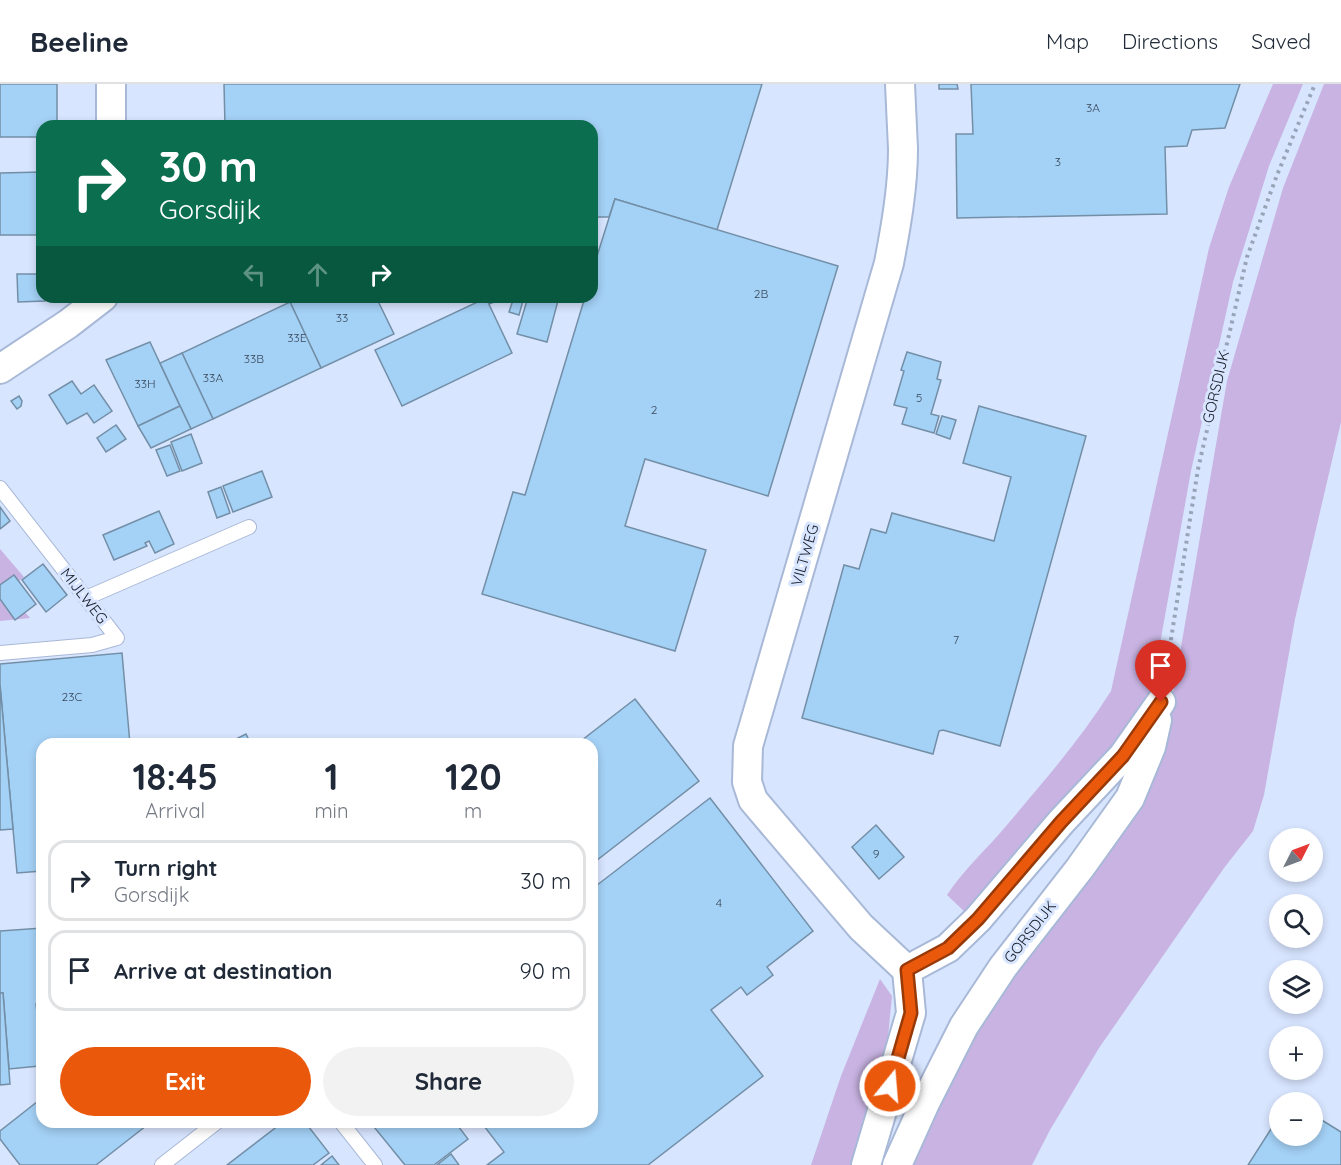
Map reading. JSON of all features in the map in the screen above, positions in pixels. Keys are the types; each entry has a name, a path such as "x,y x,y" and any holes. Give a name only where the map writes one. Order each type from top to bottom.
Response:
{"street":[{"path":"111,84 111,120"},
{"name":"VILTWEG","path":"900,84 901,171 896,224 889,264 748,746 747,782 753,800 861,927 907,970"},
{"path":"0,369 95,303"},
{"path":"866,1165 911,1013 907,970 948,948 978,919 1061,822 1123,756 1161,702"},
{"name":"GORSDIJK","path":"897,1165 924,1103 964,1026 1003,967 1131,798 1151,747 1161,702"}],"lane":[{"name":"MIJLWEG","path":"0,488 117,638 92,645 0,653"},
{"path":"86,598 249,527"},
{"path":"162,1165 209,1128"},
{"path":"346,1128 375,1165"}],"path":[{"name":"GORSDIJK","path":"1161,702 1198,469 1247,257 1277,175 1315,84"}],"shaded area":[{"path":"1273,84 1303,84 1269,166 1233,282 1191,471 1149,705 968,915 947,895 1061,760 1111,691 1209,248 1229,187"},
{"path":"1324,84 1341,84 1341,422 1295,619 1264,795 1253,831 1224,868 1099,1048 1032,1165 897,1165 982,1019 1133,816 1151,788 1162,757 1227,381 1283,188"},
{"path":"0,549 24,577 6,591 30,618 0,621"},
{"path":"880,979 892,996 888,1037 851,1165 811,1165 841,1076"}],"building":[{"path":"0,84 57,84 57,120 36,120 36,137 0,137"},
{"path":"224,84 762,84 717,230 615,199 609,217 598,217 598,120 225,120"},
{"path":"939,84 957,84 958,89 939,89"},
{"path":"971,84 1240,84 1225,128 1192,130 1187,146 1165,147 1167,214 957,218 956,134 973,134"},
{"path":"36,172 36,235 0,235 0,173"},
{"path":"615,199 838,266 768,496 645,459 625,526 706,550 675,651 482,594 513,492 525,495 583,303 598,303 598,253"},
{"path":"17,274 36,274 36,301 18,302"},
{"path":"290,303 379,303 394,334 321,368"},
{"path":"290,303 321,368 213,419 182,353"},
{"path":"475,303 488,303 512,353 402,406 375,350"},
{"path":"512,303 522,303 519,315 509,312"},
{"path":"526,303 557,303 547,342 517,334"},
{"path":"150,342 180,406 138,426 106,360"},
{"path":"907,352 941,362 937,379 941,380 931,414 939,416 934,433 902,424 907,408 894,405"},
{"path":"182,353 213,419 191,429 160,363"},
{"path":"72,381 81,394 94,385 112,411 94,423 87,413 67,424 49,395"},
{"path":"19,396 22,401 21,406 17,409 11,401"},
{"path":"180,406 191,429 151,448 138,426"},
{"path":"979,406 1086,436 1000,746 943,730 939,731 933,754 802,718 844,565 859,569 871,529 886,533 892,513 994,541 1011,477 963,463"},
{"path":"942,416 956,420 950,439 936,434"},
{"path":"116,425 126,439 106,452 97,438"},
{"path":"191,434 202,463 182,471 171,442"},
{"path":"170,445 180,471 167,476 156,450"},
{"path":"262,471 272,497 233,512 223,486"},
{"path":"221,487 230,513 217,518 208,492"},
{"path":"0,507 10,521 0,529"},
{"path":"159,511 174,544 155,553 149,541 145,543 147,546 114,560 103,535"},
{"path":"43,564 67,595 46,612 22,580"},
{"path":"14,575 36,604 15,620 0,599 0,585"},
{"path":"122,653 129,738 36,738 36,871 17,873 0,664"},
{"path":"0,685 13,829 0,830"},
{"path":"635,699 699,781 598,859 598,738 585,738"},
{"path":"710,798 813,931 767,967 773,975 747,995 741,987 711,1010 763,1076 648,1165 487,1165 504,1152 486,1128 598,1128 598,884"},
{"path":"876,825 904,857 879,879 852,847"},
{"path":"36,928 36,1066 9,1069 3,993 0,993 0,931"},
{"path":"0,993 3,993 10,1084 0,1085"},
{"path":"36,1103 36,1128 143,1128 96,1165 20,1165 0,1139 0,1131"},
{"path":"1323,1121 1341,1132 1341,1165 1248,1165 1269,1132 1269,1146 1323,1146"},
{"path":"275,1128 310,1128 329,1153 313,1165 227,1165"},
{"path":"375,1128 460,1128 468,1139 434,1165 405,1165"},
{"path":"451,1154 459,1165 437,1165"},
{"path":"332,1156 339,1165 321,1165"}],"route":[{"path":"890,1086 911,1013 907,970 948,948 978,919 1061,822 1123,756 1161,702"}]}
